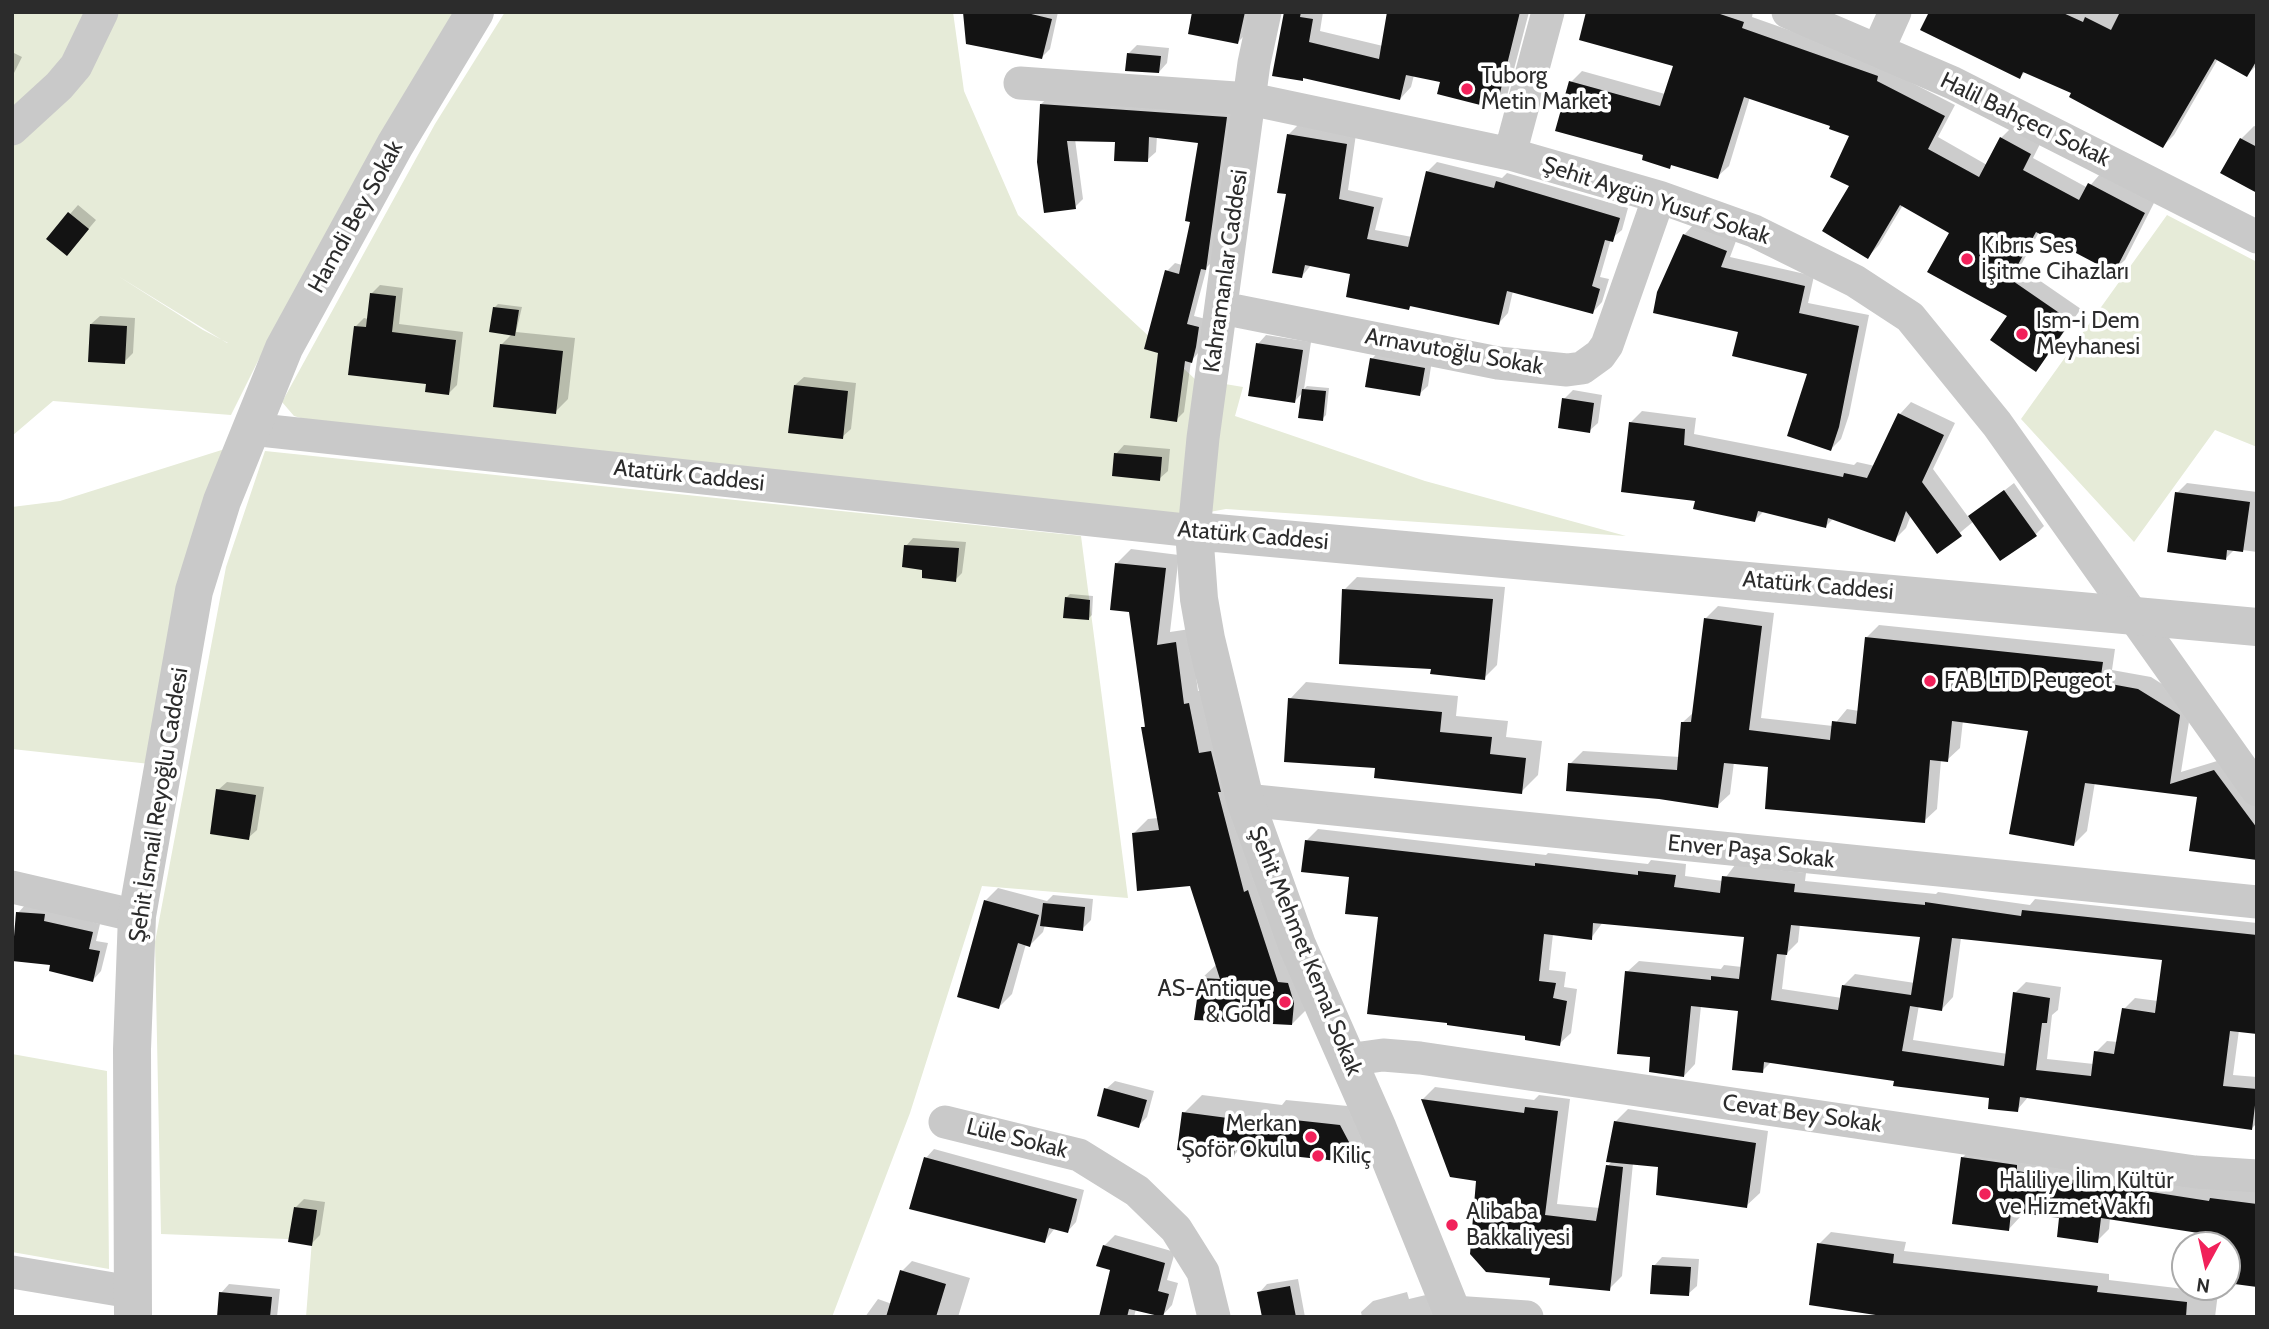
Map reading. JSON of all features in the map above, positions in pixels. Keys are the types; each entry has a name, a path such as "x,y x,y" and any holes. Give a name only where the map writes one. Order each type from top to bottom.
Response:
{"street":[{"path":"12,129 60,86 76,66 102,12"},
{"name":"Hamdi Bey Sokak","path":"251,429 284,348 395,145 475,12"},
{"name":"Kahramanlar Caddesi","path":"1194,531 1250,99 1265,12"},
{"path":"1510,154 1548,12"},
{"name":"Halil Bahçecı Sokak","path":"1788,12 1954,83 2257,237"},
{"path":"1878,50 1895,12"},
{"name":"Şehit Aygün Yusuf Sokak","path":"1020,83 1250,99 1510,154 1659,197 1754,231 1804,253 1855,281 1910,317 1997,424 2129,614 2257,790"},
{"name":"Arnavutoğlu Sokak","path":"1222,308 1498,363 1567,370 1582,368 1600,355 1607,345 1659,197"},
{"name":"Atatürk Caddesi","path":"251,429 1194,531 2257,627"},
{"name":"Şehit İsmail Reyoğlu Caddesi","path":"132,1305 132,1049 137,916 194,592 222,501 251,429"},
{"name":"Şehit Mehmet Kemal Sokak","path":"1194,531 1199,599 1206,639 1245,800 1297,945 1454,1314"},
{"name":"Enver Paşa Sokak","path":"1245,800 2257,902"},
{"path":"12,887 137,916"},
{"name":"Cevat Bey Sokak","path":"1347,1059 1382,1055 1420,1058 2195,1172 2257,1176"},
{"name":"Lüle Sokak","path":"945,1122 1079,1155 1137,1192 1177,1229 1203,1272 1214,1317"},
{"path":"12,1272 132,1305"},
{"path":"1454,1314 1527,1317"}],"green space":[{"path":"12,12 457,12 258,361 231,415 53,401 12,436","holes":["118,276 222,340 203,330"]},
{"path":"505,12 953,12 964,91 1018,215 1195,379 1243,387 1235,416 1425,481 1626,536 1226,509 1182,517 321,424 294,416 282,402 435,124"},
{"path":"2167,215 2257,262 2257,447 2215,430 2134,542 2021,419"},
{"path":"228,448 150,764 12,749 12,507 60,501"},
{"path":"265,451 1081,536 1128,898 982,886 910,1113 832,1317 306,1317 312,1240 161,1234 155,942 226,567"},
{"path":"12,1054 107,1071 109,1269 12,1252"}],"building":[{"path":"963,12 1023,12 1052,19 1042,59 966,44"},
{"path":"1192,12 1245,12 1238,44 1188,34"},
{"path":"1284,12 1301,12 1300,17 1313,19 1309,42 1379,59 1387,12 1520,12 1496,109 1437,94 1440,82 1406,75 1400,100 1303,78 1303,81 1272,76"},
{"path":"1586,12 1714,12 1744,22 1742,28 1878,76 1877,81 1945,116 1928,149 1979,177 2000,137 2031,154 2023,170 2079,200 2088,183 2145,213 2114,273 2036,232 2010,279 2071,321 2036,372 1990,340 2007,316 1927,272 1949,233 1900,205 1868,259 1822,231 1849,186 1830,177 1849,136 1829,129 1830,126 1744,97 1718,179 1671,165 1670,169 1642,160 1643,155 1555,131 1569,81 1660,106 1673,66 1579,40"},
{"path":"1929,12 2061,12 2083,22 2085,17 2111,30 2120,12 2257,12 2257,60 2247,77 2215,59 2163,148 2069,97 2071,93 2023,72 2020,79 1920,30"},
{"path":"1127,53 1161,56 1159,73 1125,71"},
{"path":"1040,104 1227,117 1206,270 1201,269 1187,324 1199,327 1196,347 1192,363 1185,361 1177,422 1150,418 1158,353 1144,349 1165,270 1179,274 1190,222 1185,221 1198,143 1149,137 1148,162 1114,161 1115,142 1067,141 1076,209 1044,213 1037,162"},
{"path":"1287,134 1347,144 1339,199 1374,207 1367,239 1408,247 1426,171 1494,188 1496,181 1620,218 1613,242 1605,240 1592,286 1600,289 1593,314 1507,291 1499,325 1410,306 1409,310 1346,297 1350,274 1305,265 1302,278 1272,273 1286,194 1277,193"},
{"path":"2240,138 2257,147 2257,193 2220,173"},
{"path":"68,212 89,229 67,256 46,239"},
{"path":"1683,234 1727,251 1721,267 1805,286 1799,313 1859,326 1839,427 1831,451 1787,436 1807,374 1732,356 1738,332 1653,313 1657,292"},
{"path":"370,293 396,296 392,332 456,340 449,395 425,392 426,384 348,375 354,326 366,327"},
{"path":"493,307 519,310 515,336 489,332"},
{"path":"90,324 127,326 125,364 88,362"},
{"path":"1256,343 1303,350 1295,403 1248,396"},
{"path":"500,344 563,351 556,414 493,407"},
{"path":"1370,358 1425,368 1420,396 1365,387"},
{"path":"794,385 848,391 843,439 788,433"},
{"path":"1302,389 1326,391 1323,421 1298,418"},
{"path":"1562,398 1594,403 1590,433 1558,428"},
{"path":"1898,413 1944,435 1922,482 1962,536 1937,554 1906,511 1895,542 1828,518 1826,528 1758,511 1755,522 1693,509 1695,501 1621,492 1629,422 1685,429 1684,445 1843,477 1844,473 1867,478"},
{"path":"1114,453 1162,457 1160,481 1112,476"},
{"path":"2004,490 2037,536 2000,561 1968,516"},
{"path":"2175,492 2250,502 2243,552 2227,550 2226,560 2167,552"},
{"path":"904,545 959,548 956,582 922,578 922,570 902,567"},
{"path":"1115,563 1166,568 1157,645 1176,642 1184,704 1189,703 1199,753 1211,751 1221,792 1218,792 1244,892 1248,890 1278,982 1288,983 1294,1003 1292,1025 1194,1020 1200,978 1220,979 1190,886 1137,891 1132,833 1159,830 1141,727 1145,727 1129,612 1110,610"},
{"path":"1342,589 1493,599 1485,680 1430,674 1431,669 1339,664"},
{"path":"1065,597 1090,600 1089,620 1063,618"},
{"path":"1704,618 1762,626 1749,730 1830,740 1832,721 1856,724 1865,637 2103,662 2100,682 2138,689 2180,715 2170,784 2214,770 2257,828 2257,860 2189,851 2197,797 2085,783 2074,846 2009,834 2028,731 1952,721 1948,762 1930,760 1925,823 1765,809 1768,767 1724,763 1718,808 1659,799 1566,791 1568,763 1677,770 1681,722 1691,722"},
{"path":"1288,698 1442,712 1440,732 1492,737 1490,754 1526,758 1522,794 1374,778 1375,768 1284,762"},
{"path":"216,789 256,795 249,840 210,834"},
{"path":"1305,840 1535,866 1535,863 1638,875 1638,871 1676,875 1674,887 1720,893 1722,876 1795,884 1794,892 1925,905 1925,902 2021,916 2022,910 2257,935 2257,1034 2230,1031 2223,1086 2257,1089 2252,1130 2020,1097 2018,1112 1988,1109 1989,1098 1893,1086 1894,1081 1764,1062 1763,1073 1732,1070 1738,1011 1691,1006 1684,1077 1649,1072 1650,1057 1617,1054 1625,971 1711,980 1711,976 1739,979 1744,937 1593,923 1592,940 1544,934 1539,981 1556,983 1553,998 1567,1001 1560,1046 1525,1040 1525,1036 1447,1023 1367,1014 1378,917 1345,914 1349,877 1301,872","holes":["1791,925 1920,937 1911,995 1842,985 1838,1010 1771,1000 1777,954 1787,955","1952,938 2162,960 2155,1013 2122,1008 2114,1054 2094,1051 2091,1076 2036,1070 2042,1023 2047,1023 2050,998 2013,992 2004,1066 1902,1051 1910,1006 1942,1011"]},
{"path":"984,900 1039,915 1030,947 1018,943 999,1009 957,997"},
{"path":"1043,903 1085,907 1083,931 1040,926"},
{"path":"16,912 45,914 44,921 93,932 89,949 100,951 93,982 49,971 50,965 12,961"},
{"path":"1104,1088 1147,1100 1139,1128 1097,1116"},
{"path":"1421,1099 1524,1113 1525,1107 1558,1111 1545,1215 1596,1221 1606,1165 1623,1167 1610,1291 1549,1285 1550,1278 1486,1272 1470,1254 1476,1181 1450,1177"},
{"path":"1182,1112 1266,1123 1267,1117 1340,1125 1349,1142 1347,1162 1235,1150 1234,1157 1177,1150"},
{"path":"1614,1121 1756,1143 1747,1208 1656,1195 1658,1167 1606,1162"},
{"path":"924,1157 1077,1199 1068,1233 1049,1228 1045,1243 909,1209"},
{"path":"1961,1157 2017,1165 2017,1171 2209,1201 2210,1198 2257,1204 2257,1287 2241,1285 2241,1231 2186,1231 2101,1218 2098,1243 2057,1237 2059,1218 2011,1212 2009,1231 1952,1224"},
{"path":"294,1207 317,1210 312,1246 288,1242"},
{"path":"1817,1243 1894,1254 1893,1263 2098,1286 2097,1292 2187,1302 2186,1317 1889,1317 1809,1305"},
{"path":"1103,1245 1165,1263 1158,1291 1169,1294 1163,1317 1129,1309 1127,1317 1099,1317 1110,1270 1096,1266"},
{"path":"1652,1265 1691,1267 1689,1296 1650,1294"},
{"path":"900,1270 946,1284 936,1317 886,1317"},
{"path":"1290,1286 1296,1317 1262,1317 1257,1292"},
{"path":"219,1292 272,1297 270,1317 217,1317"}],"place":[{"name":"Tuborg Metin Market","path":"1467,89"},
{"name":"Kıbrıs Ses İşitme Cihazları","path":"1967,259"},
{"name":"Ism-i Dem Meyhanesi","path":"2022,334"},
{"name":"FAB LTD Peugeot","path":"1930,681"},
{"name":"AS-Antique & Gold","path":"1285,1002"},
{"name":"Merkan Şoför Okulu","path":"1311,1137"},
{"name":"Kiliç","path":"1318,1156"},
{"name":"Haliliye İlim Kültür ve Hizmet Vakfı","path":"1985,1194"},
{"name":"Alibaba Bakkaliyesi","path":"1452,1225"}]}
